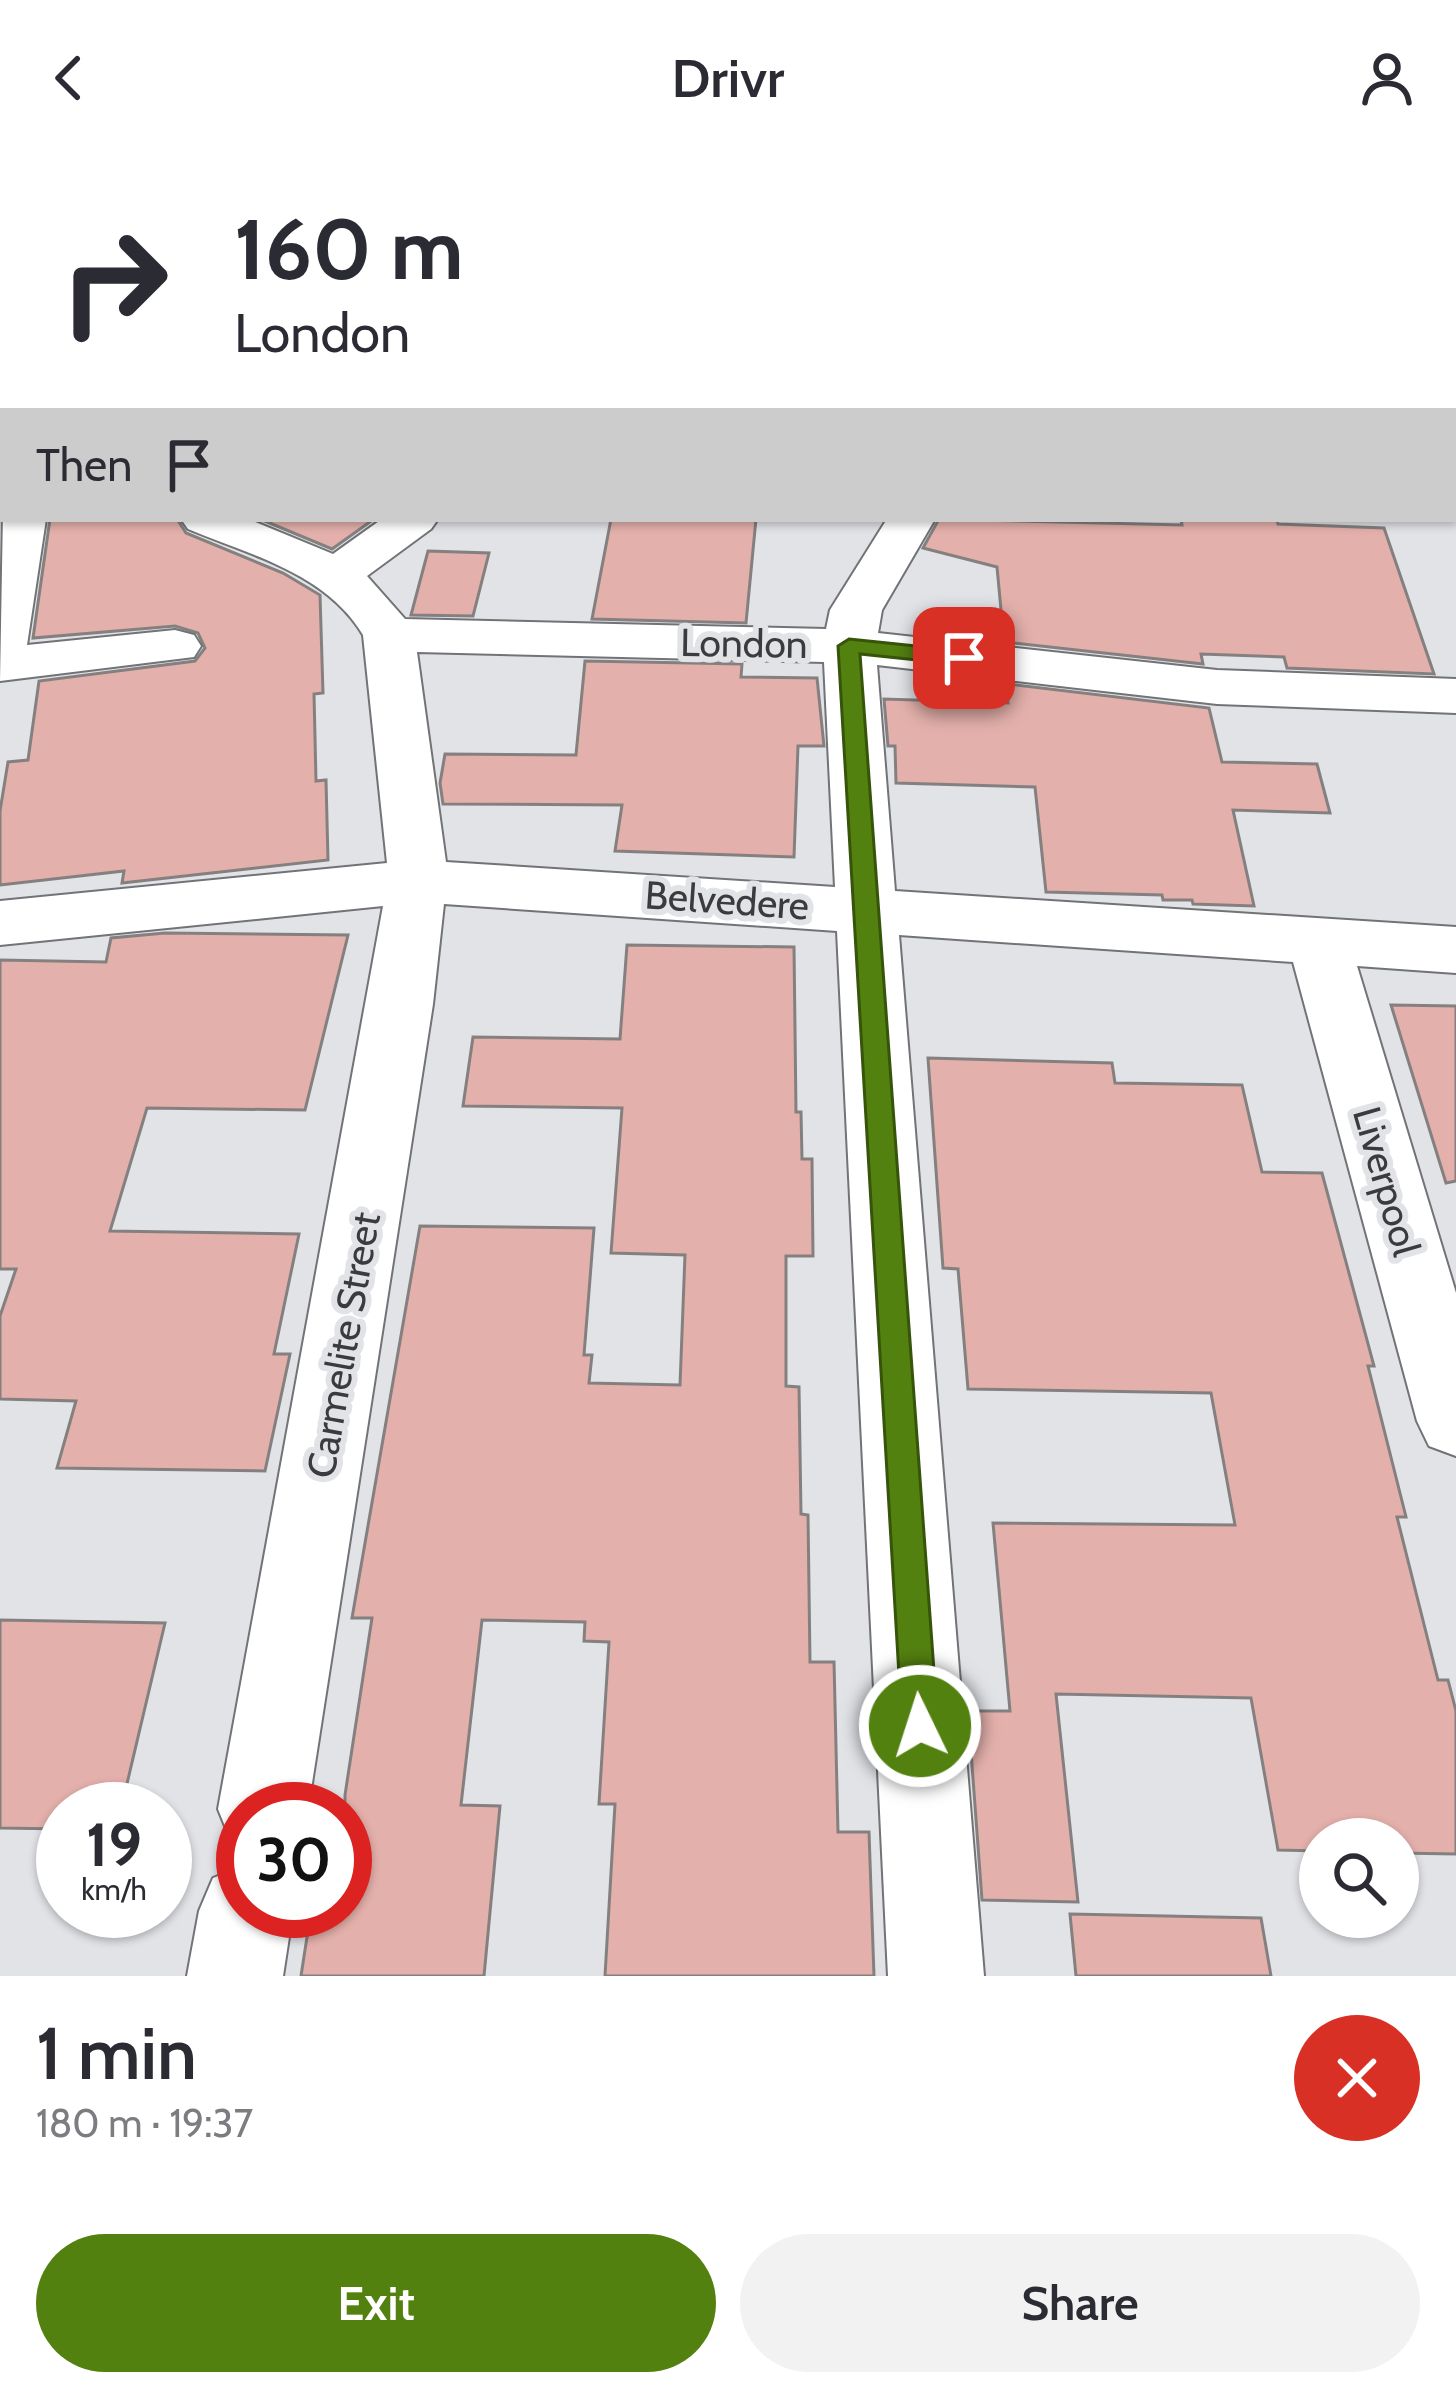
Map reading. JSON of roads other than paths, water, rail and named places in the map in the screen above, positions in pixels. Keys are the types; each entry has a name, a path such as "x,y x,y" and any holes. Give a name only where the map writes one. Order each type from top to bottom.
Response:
{"street":[{"path":"0,648 21,522"},
{"path":"212,522 337,574 378,611 389,635"},
{"path":"337,574 410,522"},
{"path":"909,522 856,610 849,646 936,1976"},
{"name":"London","path":"389,635 849,646 1216,688 1456,696"},
{"name":"Carmelite Street","path":"268,1782 401,1004 417,880 389,635"},
{"path":"0,664 175,646"},
{"name":"Belvedere","path":"0,923 417,880 1456,950"},
{"name":"Liverpool","path":"1318,941 1456,1421"},
{"path":"235,1976 241,1938"}]}
